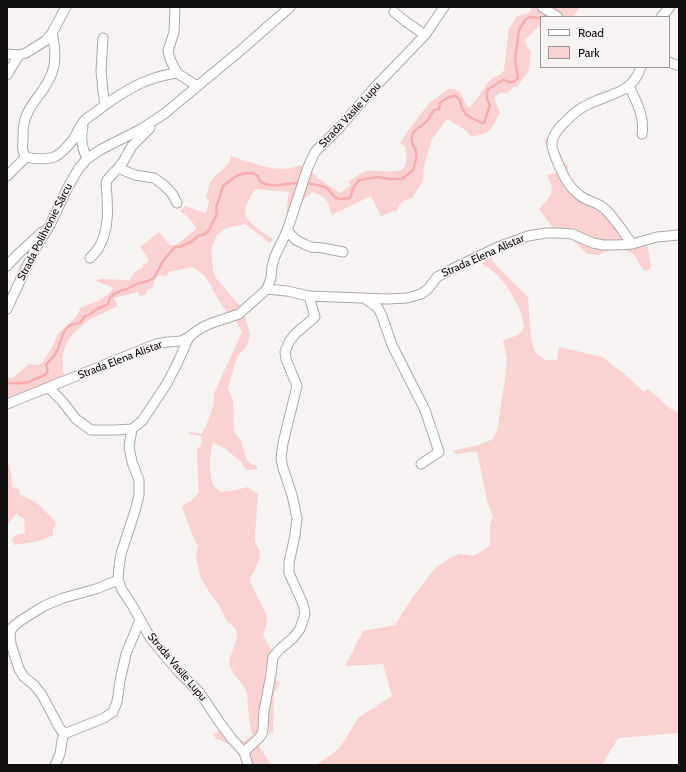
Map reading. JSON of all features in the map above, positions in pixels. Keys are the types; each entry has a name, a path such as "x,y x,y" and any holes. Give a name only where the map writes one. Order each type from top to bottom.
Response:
{"street":[{"path":"7,54 26,54 35,48 52,33 66,7"},
{"path":"175,7 174,32 168,51 170,59 177,73 197,86"},
{"name":"Strada Polihronie Sârcu","path":"7,308 68,187 79,168 87,158 155,121 241,50 290,7"},
{"name":"Strada Vasile Lupu","path":"267,289 271,278 275,256 287,231 308,167 315,152 425,35 444,7"},
{"path":"542,7 556,16"},
{"path":"662,16 670,7"},
{"path":"394,12 405,22 425,35"},
{"path":"26,157 23,153 22,146 24,123 27,113 47,85 53,72 55,46 52,33"},
{"path":"103,38 100,71 105,105"},
{"path":"7,75 19,55"},
{"path":"632,244 606,209 582,197 569,184 554,152 552,139 554,134 575,112 588,104 620,92 629,86 641,68"},
{"path":"7,176 26,157 38,158 56,156 72,141 80,126 86,120 123,92 145,81 164,75 177,73"},
{"path":"629,86 641,115 643,128 642,134"},
{"path":"86,120 83,129 82,142 87,158"},
{"name":"Strada Polihronie Sârcu","path":"90,258 98,249 104,236 108,211 107,180 123,162 132,146 155,121"},
{"path":"118,168 135,175 154,178 166,186 177,203"},
{"path":"7,266 50,225"},
{"path":"287,231 296,240 311,247 344,252"},
{"name":"Strada Elena Alistar","path":"7,404 156,344 181,341 212,323 239,314 267,289 287,291 309,296 407,298 421,294 428,289 437,277 450,270 498,247 528,236 546,233 572,234 593,243 603,245 632,244 657,237 679,235"},
{"path":"244,752 262,734 264,711 273,658 300,629 305,614 304,604 289,574 289,563 297,518 281,458 283,443 297,386 286,359 285,352 286,347 295,334 315,317 309,296"},
{"path":"364,298 378,308 392,345 425,410 438,452 421,464"},
{"path":"49,388 62,401 76,419 91,430 132,429 142,421 166,385 189,337"},
{"path":"64,734 42,695 34,685 24,677 19,669 11,644 10,634 12,628 23,618 44,606 63,598 96,589 118,580 121,554 139,495 139,480 132,462 129,447 132,429"},
{"name":"Strada Vasile Lupu","path":"118,580 122,590 132,605 150,639 177,670 200,693 220,723 244,752 248,765"},
{"path":"64,734 104,718 112,712 117,702 126,654 140,620"},
{"path":"55,765 60,754 64,734"}],"green space":[{"path":"534,7 544,16 540,16 540,25 525,40 531,52 529,70 517,87 514,87 507,93 500,93 495,97 500,113 492,127 483,134 471,137 467,131 449,120 446,120 432,139 424,167 423,181 412,198 405,200 400,204 396,212 393,211 381,216 371,196 332,215 326,200 312,192 303,200 295,219 286,214 289,192 255,189 245,210 246,215 251,223 260,231 273,239 270,243 245,224 226,228 217,235 211,248 213,270 216,278 242,307 233,313 227,314 225,308 205,276 193,267 169,272 166,276 159,275 154,281 152,288 147,290 147,294 140,296 138,292 114,298 118,306 87,321 75,332 64,348 64,377 7,400 7,378 9,377 11,379 29,364 41,364 58,334 77,316 80,308 94,303 111,292 113,288 96,281 99,279 131,280 130,278 133,277 132,274 148,262 148,258 140,247 159,232 170,245 176,245 195,230 196,227 188,217 180,211 185,206 206,213 209,201 206,197 210,182 228,164 231,156 266,167 283,169 300,165 311,171 319,179 340,193 351,185 348,182 366,171 392,172 402,170 406,162 406,155 405,146 400,143 429,103 448,89 454,89 459,91 468,108 470,107 489,81 501,74 504,70 509,29 517,16 528,13"},
{"path":"548,7 580,7 574,16 564,16"},
{"path":"549,138 555,146 560,159 569,167 566,172 582,195 600,201 602,200 632,240 647,243 651,266 649,270 644,271 637,258 633,254 623,249 609,250 599,255 587,254 572,239 549,238 548,230 553,228 539,209 551,195 552,186 547,175 559,171 544,140"},
{"path":"494,253 492,257 493,262 528,297 533,347 539,356 548,360 557,360 559,347 603,357 644,392 648,389 671,409 679,413 679,733 618,738 602,765 316,765 339,749 359,717 392,696 383,664 345,666 363,631 395,625 412,598 435,568 452,557 460,554 473,556 490,545 490,524 493,517 487,501 477,451 457,454 452,451 479,445 493,439 498,428 505,379 507,359 503,341 519,334 523,330 524,326 518,307 507,286 493,271 482,264"},
{"path":"244,313 250,334 247,346 237,357 228,388 233,400 234,432 241,441 247,460 251,464 257,466 257,469 246,470 242,463 226,449 213,443 210,464 213,486 221,492 248,487 258,494 255,541 260,552 260,557 251,576 250,582 266,614 267,622 263,635 276,656 273,679 280,683 274,693 273,733 252,735 247,693 233,673 229,664 236,642 237,633 235,628 227,621 219,605 201,579 196,557 197,548 199,548 182,507 191,501 199,492 197,450 201,445 202,438 200,436 189,434 189,432 202,434 209,419 214,393 242,332 235,319"},
{"path":"7,459 11,472 12,487 19,489 20,495 38,504 56,522 55,529 53,527 53,535 39,541 14,545 12,539 16,535 25,533 24,518 18,516 18,513 7,526"},
{"path":"206,694 239,741 245,741 252,735 271,765 243,765 234,748 216,739 213,733 217,733 219,727 199,697"}],"waterway":[{"path":"545,16 549,14"},
{"path":"7,383 27,383 47,374 46,365 55,355 62,336 70,325 80,323 85,316 107,305 110,298 114,294 154,278 163,261 175,247 191,242 198,236 205,234 209,230 217,214 216,208 223,186 238,175 252,173 258,176 259,180 268,185 297,183 319,185 329,190 338,199 350,198 353,189 359,180 378,177 402,179 414,169 416,151 412,144 413,133 427,121 434,110 439,109 440,103 445,99 456,96 460,100 462,109 467,115 484,123 490,105 487,99 488,89 503,80 514,82 518,78 515,60 519,30 526,19 530,17 540,17"}]}
